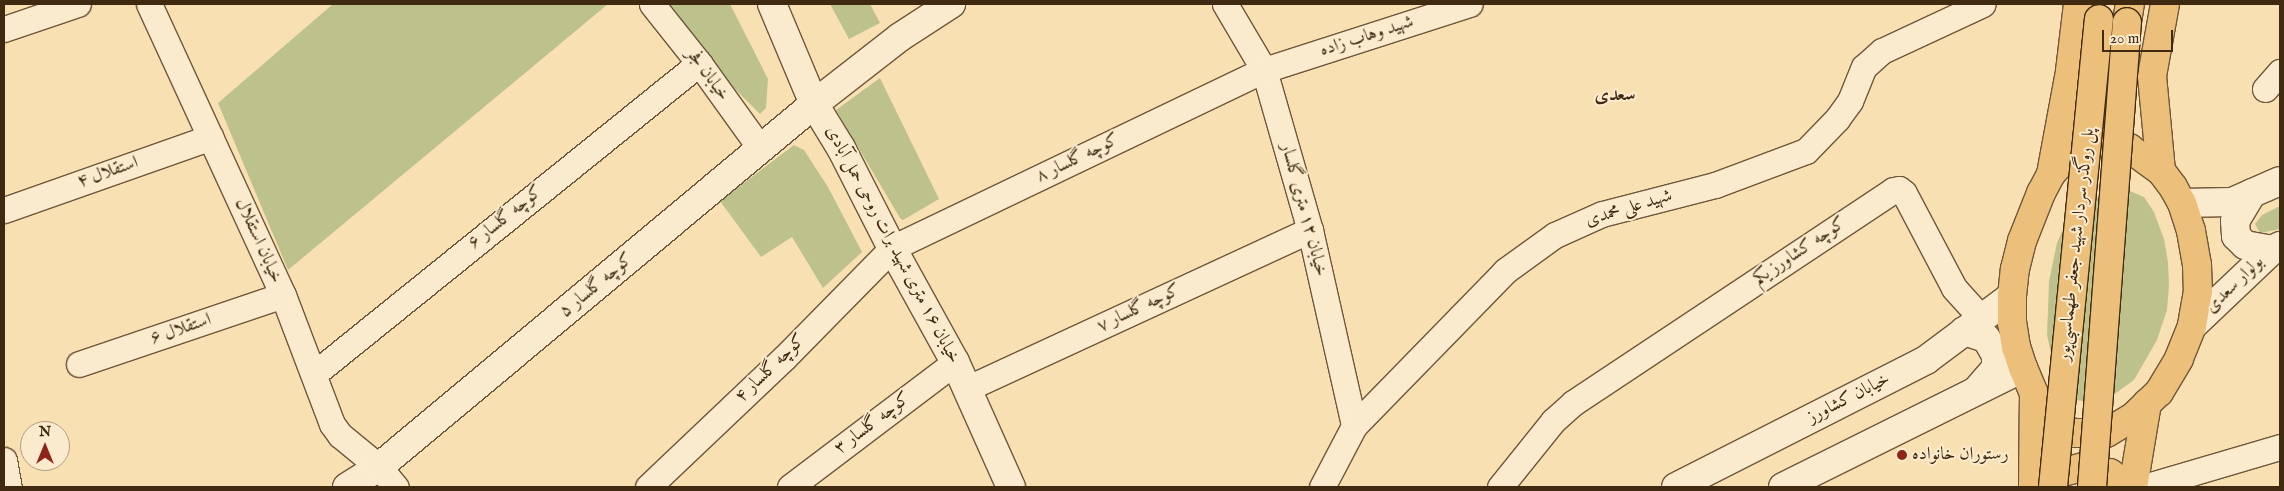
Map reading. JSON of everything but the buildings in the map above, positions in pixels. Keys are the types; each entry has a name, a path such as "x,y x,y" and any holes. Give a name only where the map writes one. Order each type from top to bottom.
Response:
{"main road":[{"path":"2161,170 2152,76 2165,4"},
{"path":"2051,174 2070,71 2093,9"},
{"name":"پل روگذر سردار شهید جعفر طهماسبی‌پور","path":"2053,487 2093,9"},
{"name":"پل روگذر سردار شهید جعفر طهماسبی‌پور","path":"2092,487 2129,13"},
{"path":"2070,71 2085,91 2104,98 2129,91 2152,76"},
{"path":"2028,380 2053,425 2074,433 2106,433 2134,417 2159,392 2179,359 2192,326 2198,291 2197,265 2191,231 2182,202 2161,170 2129,148 2099,142 2083,146 2068,155 2051,174 2031,214 2022,240 2015,269 2012,323 2028,380 2033,487"},
{"path":"2133,487 2147,404"},
{"path":"2039,487 2055,474 2083,467 2110,473 2128,487"}],"street":[{"path":"4,29 78,4"},
{"name":"خیابان استقلال","path":"149,4 283,295 332,424 340,435 379,467 396,487"},
{"name":"خیابان فجر","path":"652,4 699,63 760,148"},
{"name":"خیابان ۱۶ متری شهید برات روحی حمل آبادی","path":"772,4 814,104 841,148 892,248 955,362 1011,487"},
{"name":"کوچه گلسار ۵","path":"347,487 379,467 814,104 900,37 951,4"},
{"name":"خیابان ۱۲ متری گلسار","path":"1225,4 1264,70 1310,230 1354,426"},
{"name":"شهید وهاب زاده","path":"1264,70 1470,4"},
{"name":"شهید علی محمدی","path":"1322,487 1354,426 1505,271 1556,235 1602,214 1715,185 1806,151 1838,119 1850,101 1864,67 1882,52 1983,4"},
{"name":"کوچه گلسار ۶","path":"314,374 699,63"},
{"name":"کوچه گلسار ۸","path":"892,248 1264,70"},
{"name":"استقلال ۴","path":"4,210 211,136"},
{"path":"2182,202 2232,202 2280,181"},
{"name":"کوچه کشاورز یکم","path":"1500,487 1553,421 1573,403 1896,189 1904,193 1973,325"},
{"path":"2252,194 2235,221 2236,236 2246,245 2276,248"},
{"name":"کوچه گلسار ۷","path":"968,388 1310,230"},
{"name":"کوچه گلسار ۴","path":"648,487 784,358 892,248"},
{"name":"بولوار سعدی","path":"2192,326 2276,248"},
{"name":"استقلال ۶","path":"78,364 283,295"},
{"name":"خیابان کشاورز","path":"1676,487 1926,360 2012,296"},
{"path":"1973,325 1986,338 1996,355 1996,368 1975,392"},
{"name":"کوچه گلسار ۳","path":"790,487 955,362"},
{"path":"1783,487 1975,392 2028,380"},
{"path":"2144,487 2280,447"},
{"path":"4,460 9,487"}],"green space":[{"path":"333,4 608,4 288,270 218,103"},
{"path":"662,4 730,4 768,79 766,108 760,114 720,74"},
{"path":"830,4 870,4 880,23 849,39"},
{"path":"880,78 939,199 903,220 900,218 836,110"},
{"path":"794,145 804,150 828,187 862,252 823,288 792,237 761,257 720,201"},
{"path":"2130,191 2144,197 2154,212 2164,239 2168,262 2167,310 2157,340 2134,380 2105,401 2075,400 2058,386 2047,335 2049,281 2057,243 2063,229 2085,205 2109,192"},
{"path":"2280,206 2280,229 2260,233 2255,224 2262,215"}],"place":[{"name":"رستوران خانواده","path":"1902,455"}],"district":[{"name":"سعدی","path":"1615,96"}]}
